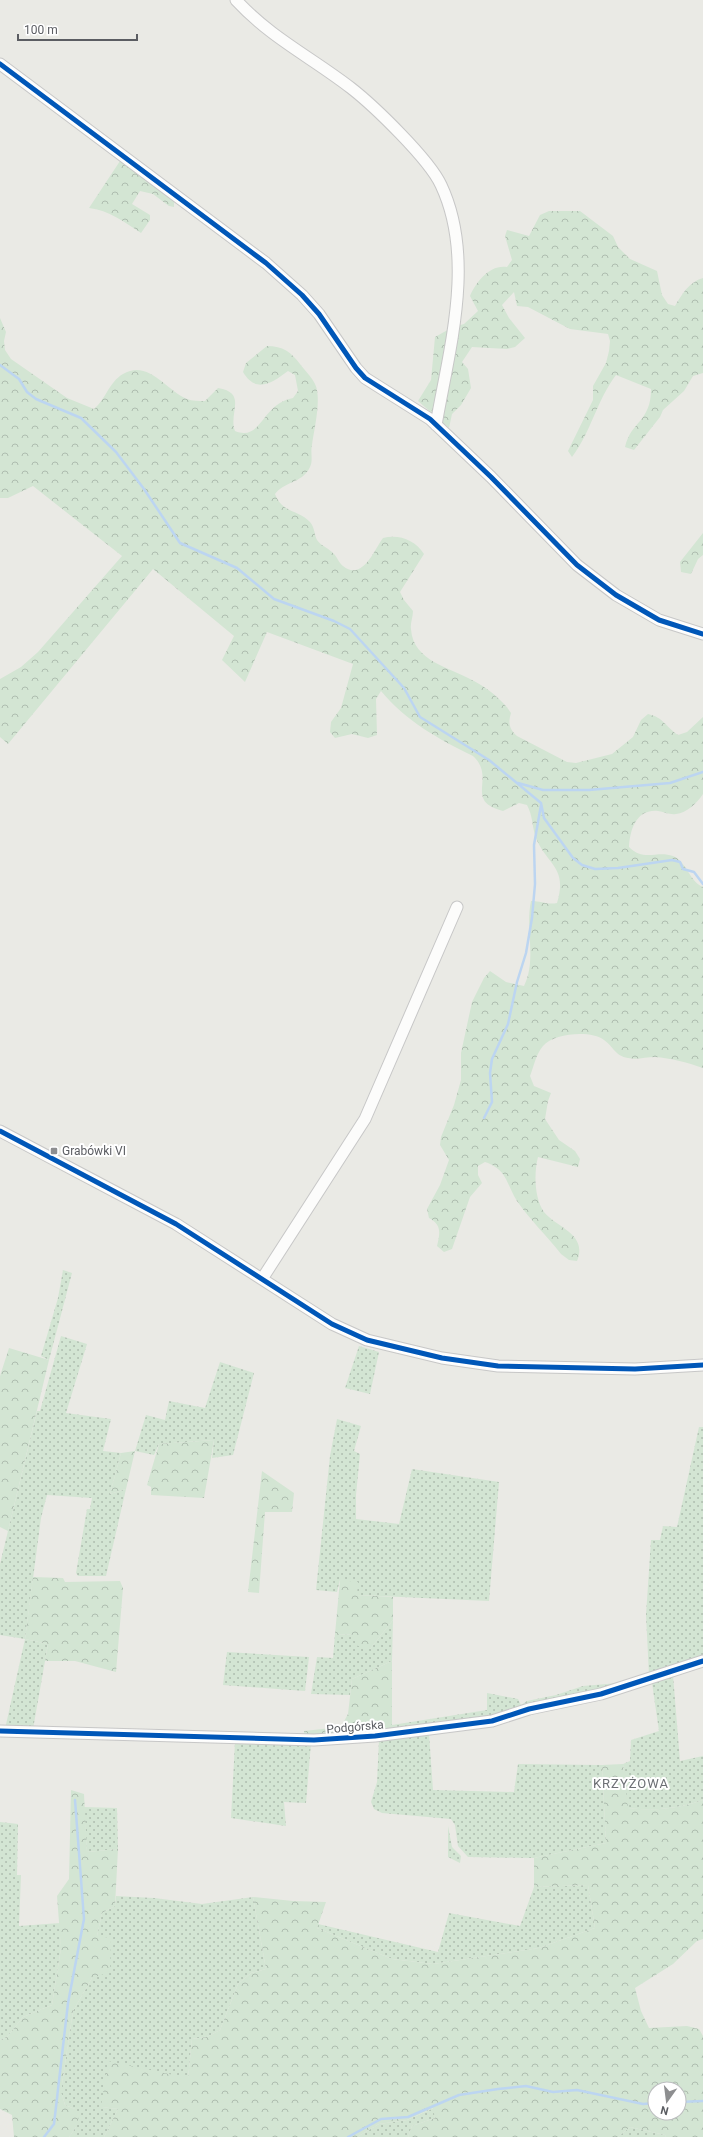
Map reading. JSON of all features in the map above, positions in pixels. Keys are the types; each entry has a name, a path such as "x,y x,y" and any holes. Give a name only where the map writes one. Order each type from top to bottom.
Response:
{"street":[{"path":"236,0 270,33 351,88 381,115 426,162 441,183 448,203 455,234 458,277 457,302 436,425"},
{"path":"0,64 266,262 302,295 319,314 356,368 365,378 386,393 410,405 436,425 492,477 577,565 616,594 659,620 703,634"},
{"path":"262,1279 365,1119 457,907"},
{"path":"0,1131 176,1224 326,1320 372,1341 442,1358 522,1368 635,1369 703,1365"},
{"name":"Podgórska","path":"0,1732 314,1740 375,1736 492,1721 529,1709 601,1694 703,1661"}],"green space":[{"path":"120,161 174,200 174,207 169,206 153,194 140,191 132,204 150,215 150,220 141,233 110,214 89,208"},
{"path":"549,211 580,211 613,236 618,247 630,259 657,271 662,295 668,304 675,306 690,285 703,278 703,373 693,376 684,391 663,410 660,417 634,450 625,447 628,438 648,408 651,389 616,375 609,385 579,447 572,457 568,451 593,400 593,386 606,363 610,341 608,334 570,329 528,307 517,306 514,292 502,305 509,318 525,338 515,347 507,349 472,347 462,362 468,369 471,388 461,405 452,414 449,428 418,401 431,380 435,337 453,327 464,324 478,311 470,296 476,285 489,271 495,268 507,267 512,260 505,236 507,230 529,236 540,215"},
{"path":"0,318 6,332 4,341 5,350 11,359 67,398 94,409 118,377 132,370 141,370 149,373 179,395 187,399 205,401 218,388 232,394 235,399 233,424 235,431 244,433 257,427 274,407 293,398 298,391 295,375 288,371 270,382 259,385 253,383 243,372 246,363 267,346 278,347 286,350 297,360 314,381 317,390 318,405 312,448 312,460 309,469 302,477 283,487 275,494 282,505 306,518 310,522 313,526 317,540 335,555 343,566 350,570 357,570 368,562 383,538 395,537 406,539 420,549 424,554 400,592 404,600 413,611 411,627 413,640 426,657 445,668 465,676 489,691 504,704 511,713 510,726 512,731 517,736 567,762 576,763 612,754 633,737 641,720 648,714 657,717 678,735 687,732 703,717 703,794 698,801 684,812 672,814 650,811 644,813 639,817 633,828 629,847 640,854 661,854 673,856 682,863 694,880 703,887 703,1068 692,1064 661,1058 652,1057 635,1059 624,1057 617,1053 607,1042 598,1037 573,1034 555,1038 543,1046 537,1056 530,1076 534,1086 551,1093 545,1119 559,1140 575,1151 580,1159 578,1167 538,1157 536,1170 538,1200 544,1212 570,1232 575,1238 578,1244 579,1252 577,1261 569,1260 561,1254 522,1208 513,1195 506,1178 502,1173 493,1165 485,1162 478,1166 478,1175 482,1183 470,1197 452,1249 444,1252 437,1246 439,1230 436,1224 429,1218 427,1209 440,1185 449,1160 440,1145 441,1137 454,1105 461,1080 461,1053 472,1002 484,978 490,971 506,982 524,986 530,966 529,922 531,901 551,904 557,903 560,891 558,874 536,838 527,805 519,803 503,811 491,807 482,795 482,772 480,764 473,756 447,743 423,728 401,711 381,691 376,699 377,735 368,738 352,734 335,738 330,732 331,722 341,708 353,664 267,632 245,682 222,660 234,636 153,569 8,744 0,737 0,679 21,667 38,652 122,556 33,486 8,498 0,498"},
{"path":"703,533 703,555 698,559 691,574 681,572 680,562"},
{"path":"63,1270 72,1273 49,1360 41,1356 58,1298"},
{"path":"61,1336 87,1344 66,1413 111,1419 103,1451 121,1453 110,1494 126,1489 106,1576 78,1576 76,1573 87,1509 90,1509 92,1498 47,1495 41,1518 25,1639 0,1635 0,1564 37,1411 40,1411"},
{"path":"359,1346 379,1352 370,1394 345,1388"},
{"path":"9,1348 49,1360 8,1531 0,1527 0,1376"},
{"path":"220,1362 254,1373 233,1455 212,1458 214,1440 159,1444 154,1455 135,1451 146,1415 165,1420 169,1401 205,1408"},
{"path":"337,1419 361,1426 354,1451 360,1454 356,1495 356,1519 399,1524 412,1469 499,1482 489,1601 357,1595 340,1580 337,1592 316,1590 330,1456"},
{"path":"699,1427 703,1427 703,1656 649,1675 646,1615 651,1540 660,1540 663,1526 677,1527"},
{"path":"214,1440 204,1498 151,1495 151,1487 147,1485 159,1444"},
{"path":"135,1451 126,1489 110,1494 121,1453"},
{"path":"262,1471 294,1493 292,1512 265,1512 259,1593 248,1592"},
{"path":"33,1577 63,1578 65,1582 120,1581 123,1588 116,1672 75,1661 45,1661 48,1644 25,1639"},
{"path":"340,1580 358,1582 357,1595 393,1597 393,1620 370,1649 355,1645 355,1635 335,1634"},
{"path":"393,1620 392,1661 352,1679 350,1695 311,1694 317,1657 333,1658 335,1634 355,1635 370,1649"},
{"path":"25,1639 48,1644 33,1729 5,1729"},
{"path":"227,1652 309,1657 305,1691 223,1685"},
{"path":"392,1661 392,1729 304,1736 304,1731 341,1727 348,1714 352,1679"},
{"path":"673,1675 680,1761 703,1756 703,1800 666,1808 627,1808 623,1764 630,1761 631,1740 659,1731 652,1683"},
{"path":"630,1682 493,1717 392,1729 392,1725 487,1710 487,1693 518,1699 521,1705 527,1701 556,1695 583,1686"},
{"path":"429,1734 433,1790 514,1792 518,1764 602,1765 606,1843 534,1858 468,1857 458,1846 455,1825 451,1819 382,1813 374,1809 371,1802 377,1782 379,1740"},
{"path":"235,1742 311,1743 306,1803 284,1802 286,1826 231,1818"},
{"path":"623,1764 628,1808 666,1808 703,1800 703,1939 697,1941 673,1964 635,1988 641,2011 649,2028 687,2026 699,2029 703,2036 703,2137 666,2137 665,2135 630,2127 618,2137 408,2137 412,2126 435,2118 433,2108 407,2120 379,2124 357,2137 104,2137 118,2109 101,2107 108,2061 188,2078 192,2039 207,2037 220,2030 238,1984 251,1973 266,1969 253,1897 293,1901 326,1902 317,1928 392,1959 433,1964 539,1948 595,1928 588,1885 534,1887 534,1858 606,1843 602,1765"},
{"path":"71,1790 84,1794 87,1852 118,1849 115,1906 102,1913 97,1936 111,1938 110,1972 92,1978 73,2011 62,2084 62,2095 65,2105 75,2109 79,2117 76,2127 69,2137 14,2137 12,2115 0,2109 0,2040 7,2037 23,2017 52,2005 61,1948 57,1896 69,1879"},
{"path":"84,1807 117,1808 118,1849 87,1852"},
{"path":"0,1822 18,1824 17,1875 21,1875 19,1926 60,1923 61,1948 52,2005 23,2017 7,2037 0,2040"},
{"path":"448,1826 452,1847 461,1856 460,1863 448,1857"},
{"path":"588,1885 595,1928 539,1948 433,1964 392,1959 317,1928 318,1924 438,1952 449,1913 520,1926 534,1887"},
{"path":"116,1896 154,1898 202,1904 253,1897 266,1969 251,1973 238,1984 220,2030 207,2037 192,2039 188,2078 102,2107 118,2109 104,2137 69,2137 76,2127 75,2109 65,2105 62,2095 62,2084 73,2011 92,1978 97,1936 102,1913 115,1906"},
{"path":"434,2108 435,2118 412,2126 408,2137 357,2137 379,2124 407,2120"},
{"path":"630,2127 665,2135 666,2137 618,2137"}],"waterway":[{"path":"0,365 19,379 27,392 36,399 81,418 116,452 144,489 180,543 237,568 274,599 334,621 350,629 404,688 420,717 489,760 541,803 544,818 573,858 582,865 595,869 618,868 672,860 680,862 683,869 694,872 703,884"},
{"path":"518,783 543,790 589,790 670,783 703,772"},
{"path":"484,1118 492,1102 490,1073 492,1059 508,1024 517,982 526,953 532,918 535,884 534,845 541,805"},
{"path":"44,2137 54,2124 68,2003 84,1919 75,1800"},
{"path":"348,2137 381,2119 408,2117 459,2095 498,2089 526,2086 553,2092 577,2090 647,2104"},
{"path":"687,2102 703,2101"}],"cycle path":[{"path":"0,64 266,263 302,295 319,314 356,368 365,378 430,419 491,477 577,565 616,595 659,620 703,634"},
{"path":"0,1131 176,1224 332,1324 367,1340 442,1358 498,1366 635,1369 703,1365"},
{"path":"0,1731 314,1740 375,1736 492,1721 529,1709 601,1694 703,1661"}],"place":[{"name":"Grabówki VI","path":"54,1151"}],"district":[{"name":"KRZYŻOWA","path":"631,1783"}]}
